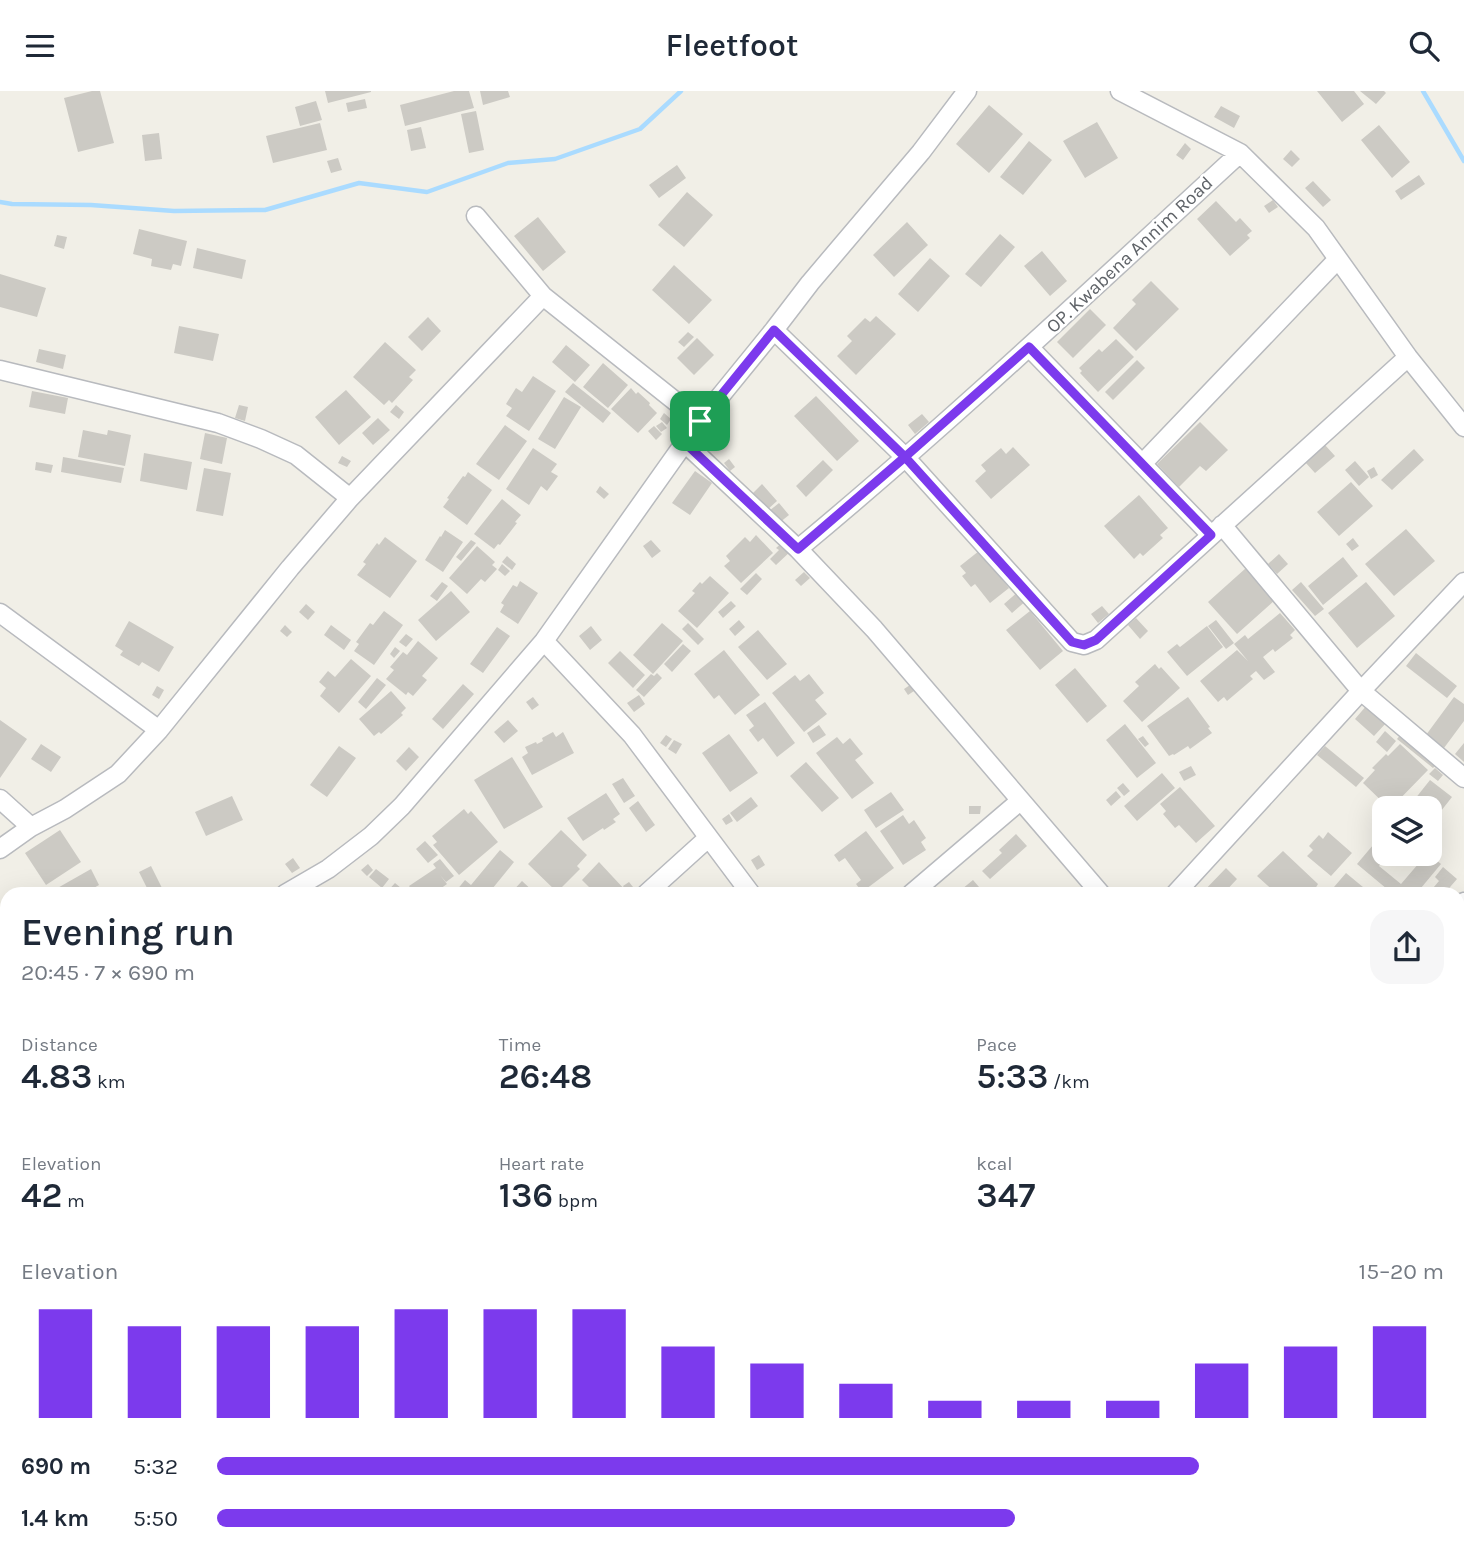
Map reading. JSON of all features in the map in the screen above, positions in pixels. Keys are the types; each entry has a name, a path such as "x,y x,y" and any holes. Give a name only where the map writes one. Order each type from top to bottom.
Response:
{"street":[{"path":"297,887 328,869 371,836 402,806 544,641 700,421 810,283 921,152 967,91"},
{"path":"1120,91 1240,153 1315,228 1408,357 1464,427"},
{"name":"OP. Kwabena Annim Road","path":"798,549 1029,347 1240,153"},
{"path":"476,216 543,296 700,421"},
{"path":"1142,464 1338,260"},
{"path":"0,849 118,774 159,730 289,568 350,498 543,296"},
{"path":"774,330 905,457 1072,642 1084,645 1096,640 1408,357"},
{"path":"1029,347 1142,464 1217,530 1361,691 1464,778"},
{"path":"0,370 218,423 296,455 350,498"},
{"path":"684,442 798,549 874,629 1095,887"},
{"path":"1181,887 1464,582"},
{"path":"0,613 159,730"},
{"path":"544,641 632,735 746,887"},
{"path":"0,799 31,827"},
{"path":"919,887 1020,801"},
{"path":"654,887 708,838"}],"building":[{"path":"100,91 114,143 78,152 64,98"},
{"path":"325,91 371,91 371,92 328,103"},
{"path":"454,91 469,91 474,108 405,126 400,105"},
{"path":"480,91 508,91 510,97 483,105"},
{"path":"1317,91 1354,91 1364,104 1342,122"},
{"path":"1360,91 1384,91 1386,93 1376,104"},
{"path":"365,99 367,108 348,112 346,103"},
{"path":"316,101 322,120 300,126 295,107"},
{"path":"989,105 1023,134 989,173 956,144"},
{"path":"1221,106 1240,116 1234,128 1214,117"},
{"path":"476,111 484,150 469,153 461,114"},
{"path":"1097,122 1118,158 1085,178 1063,141"},
{"path":"320,123 327,150 273,163 266,136"},
{"path":"1379,125 1410,162 1392,178 1361,140"},
{"path":"421,127 426,148 411,151 407,130"},
{"path":"159,133 162,159 145,161 142,135"},
{"path":"1029,141 1052,160 1023,195 1000,177"},
{"path":"1185,143 1191,149 1183,160 1176,155"},
{"path":"1291,150 1300,159 1292,167 1283,159"},
{"path":"338,158 342,170 331,173 327,161"},
{"path":"677,165 686,178 659,198 649,185"},
{"path":"1419,175 1425,184 1401,200 1395,191"},
{"path":"1313,181 1331,200 1323,207 1305,188"},
{"path":"687,192 713,215 684,247 658,225"},
{"path":"1273,200 1278,207 1269,213 1264,206"},
{"path":"1216,201 1236,222 1240,218 1252,231 1247,235 1250,238 1230,256 1197,219"},
{"path":"538,217 566,252 543,271 514,236"},
{"path":"907,222 928,245 894,277 873,255"},
{"path":"139,229 187,241 181,266 173,264 171,270 151,266 152,259 133,254"},
{"path":"1000,234 1015,247 981,287 965,274"},
{"path":"57,235 67,237 64,249 54,246"},
{"path":"197,248 246,260 242,279 193,268"},
{"path":"1042,251 1067,281 1050,296 1024,266"},
{"path":"930,258 950,276 918,312 898,294"},
{"path":"674,265 712,300 689,324 652,290"},
{"path":"0,274 46,288 37,317 0,307"},
{"path":"1151,281 1179,309 1136,351 1113,328 1136,304 1132,300"},
{"path":"1090,309 1106,325 1073,358 1057,342"},
{"path":"876,316 896,334 856,375 837,356 852,341 847,336 865,318 870,322"},
{"path":"428,317 441,331 422,351 408,337"},
{"path":"179,326 219,334 213,361 174,353"},
{"path":"688,332 694,337 684,347 678,342"},
{"path":"697,338 714,355 694,375 677,358"},
{"path":"1116,339 1134,357 1098,392 1080,373 1082,371 1079,368 1099,349 1102,352"},
{"path":"385,342 416,370 409,377 413,380 392,403 389,400 384,405 353,377"},
{"path":"566,345 590,365 575,382 552,362"},
{"path":"39,349 66,355 63,369 36,362"},
{"path":"1137,360 1145,368 1113,400 1105,392"},
{"path":"603,363 628,385 608,408 583,387"},
{"path":"533,376 556,391 529,431 506,416 512,408 506,404 516,388 522,392"},
{"path":"573,383 611,413 603,423 565,392"},
{"path":"631,388 650,403 657,413 638,433 611,409"},
{"path":"346,390 371,417 339,445 315,417"},
{"path":"32,391 68,398 65,414 29,407"},
{"path":"816,396 859,441 837,461 794,416"},
{"path":"564,397 581,407 555,449 538,439"},
{"path":"239,405 248,407 245,421 235,418"},
{"path":"396,405 404,412 399,419 390,412"},
{"path":"664,413 671,419 667,425 660,419"},
{"path":"922,414 929,422 915,434 908,425"},
{"path":"378,418 390,430 373,445 362,433"},
{"path":"662,422 667,428 661,432 656,426"},
{"path":"1200,422 1228,450 1206,471 1200,466 1179,487 1157,464"},
{"path":"505,425 527,441 499,480 476,464"},
{"path":"654,426 662,434 656,440 648,431"},
{"path":"83,430 107,435 108,430 131,435 125,466 78,457"},
{"path":"205,433 227,438 222,464 200,459"},
{"path":"1325,445 1335,456 1315,473 1305,462"},
{"path":"1013,447 1030,465 991,499 975,481 986,471 981,465 1001,448 1006,454"},
{"path":"533,448 557,464 551,472 558,476 547,491 541,486 529,505 506,489"},
{"path":"1414,449 1424,460 1392,490 1381,480"},
{"path":"144,453 192,462 187,490 140,481"},
{"path":"342,456 351,461 347,467 338,463"},
{"path":"63,457 124,468 121,483 61,472"},
{"path":"729,459 735,467 730,471 724,463"},
{"path":"823,460 833,470 806,497 796,486"},
{"path":"1355,461 1369,477 1359,486 1345,470"},
{"path":"36,462 53,465 51,473 35,470"},
{"path":"1374,467 1378,475 1371,479 1367,471"},
{"path":"204,468 231,473 223,516 196,511"},
{"path":"695,471 712,483 690,515 672,503"},
{"path":"468,472 492,490 467,525 443,507"},
{"path":"1351,482 1373,506 1339,536 1317,512"},
{"path":"762,484 777,501 767,510 752,494"},
{"path":"600,486 609,494 604,499 596,492"},
{"path":"1139,495 1168,528 1160,535 1163,538 1143,556 1140,553 1134,559 1104,526"},
{"path":"502,499 521,515 500,545 494,549 474,534"},
{"path":"779,503 789,515 779,523 769,511"},
{"path":"1406,529 1435,561 1394,596 1365,564"},
{"path":"445,530 463,542 443,572 425,560"},
{"path":"756,535 773,553 741,583 724,566 730,561 726,556 745,537 750,542"},
{"path":"385,537 417,561 390,598 357,575 377,543 379,545"},
{"path":"1353,538 1359,546 1352,551 1346,544"},
{"path":"471,540 476,543 461,561 456,557"},
{"path":"651,540 661,551 652,558 643,546"},
{"path":"783,542 792,550 776,565 770,559"},
{"path":"477,546 495,562 492,565 497,569 485,582 481,579 467,594 449,578"},
{"path":"979,551 1009,588 990,603 975,584 971,587 962,576 966,573 960,566"},
{"path":"1279,554 1288,564 1277,574 1268,564"},
{"path":"507,556 516,564 512,570 502,562"},
{"path":"1343,557 1358,576 1323,605 1308,586"},
{"path":"502,564 510,571 505,576 498,570"},
{"path":"1246,568 1275,600 1237,634 1208,602"},
{"path":"804,572 810,578 801,586 795,580"},
{"path":"756,573 762,579 747,595 740,589"},
{"path":"710,576 729,593 697,628 678,611 695,593 692,591 700,582 702,584"},
{"path":"520,581 538,593 518,624 500,612 504,605 501,603 513,585 517,587"},
{"path":"442,582 448,586 437,601 430,596"},
{"path":"1301,582 1324,609 1315,616 1292,590"},
{"path":"1366,582 1395,616 1357,648 1328,613"},
{"path":"451,591 470,612 436,641 418,620"},
{"path":"1019,591 1027,600 1012,613 1004,604"},
{"path":"731,601 736,606 723,618 718,612"},
{"path":"306,604 315,612 308,620 299,612"},
{"path":"1102,606 1109,614 1098,623 1091,614"},
{"path":"384,611 403,625 374,665 354,651 359,644 356,642 370,623 373,625"},
{"path":"1030,611 1063,651 1040,670 1006,630"},
{"path":"1280,613 1295,630 1290,635 1293,638 1275,652 1273,649 1263,657 1275,672 1264,680 1256,671 1250,676 1253,679 1227,701 1224,697 1218,702 1200,681 1237,650 1248,661 1234,644 1245,635 1248,639"},
{"path":"1136,618 1148,631 1140,639 1128,625"},
{"path":"739,620 745,627 735,636 729,629"},
{"path":"1216,620 1234,643 1226,649 1208,626"},
{"path":"129,621 174,647 159,672 142,662 139,666 120,655 123,651 115,646"},
{"path":"662,623 683,641 653,674 633,655"},
{"path":"688,623 704,639 698,645 682,629"},
{"path":"285,625 292,632 287,637 280,631"},
{"path":"331,625 351,640 344,650 324,635"},
{"path":"591,626 602,640 590,650 579,636"},
{"path":"1207,626 1223,647 1187,676 1167,652 1177,644 1180,647"},
{"path":"497,627 510,636 483,673 470,664"},
{"path":"758,630 787,664 767,680 738,647"},
{"path":"406,634 413,639 406,647 399,642"},
{"path":"418,641 438,658 422,676 427,680 413,696 408,692 406,695 386,679 394,670 390,667 403,652 407,655"},
{"path":"683,644 691,651 672,672 664,664"},
{"path":"395,647 400,651 394,658 390,654"},
{"path":"724,650 760,695 735,715 719,695 714,699 694,674"},
{"path":"620,651 645,675 633,688 608,663"},
{"path":"1416,653 1457,686 1447,698 1406,666"},
{"path":"351,659 371,676 339,713 320,696 326,688 319,682 328,671 335,677"},
{"path":"1155,664 1180,688 1142,722 1123,701 1139,686 1135,682"},
{"path":"1075,668 1107,706 1087,723 1055,685"},
{"path":"657,673 662,678 644,697 636,690 651,674 654,676"},
{"path":"809,674 824,693 815,700 827,714 804,732 772,693 795,675 800,681"},
{"path":"377,678 386,685 366,709 358,702"},
{"path":"463,684 474,694 443,729 432,719"},
{"path":"910,685 914,691 908,695 904,689"},
{"path":"157,686 164,690 159,699 152,695"},
{"path":"391,691 406,708 401,713 403,715 381,734 379,732 374,736 359,719"},
{"path":"639,695 645,704 634,712 627,703"},
{"path":"533,697 539,705 532,710 526,702"},
{"path":"1188,697 1212,733 1190,749 1188,746 1169,756 1147,726"},
{"path":"1454,697 1464,704 1464,721 1444,748 1426,735"},
{"path":"765,702 795,743 777,757 763,738 758,742 749,730 754,726 746,715"},
{"path":"1367,705 1387,722 1374,736 1355,719"},
{"path":"0,720 27,739 0,778"},
{"path":"508,720 518,731 504,743 494,732"},
{"path":"1125,724 1156,763 1137,778 1106,740"},
{"path":"819,725 826,735 813,743 807,733"},
{"path":"1385,731 1396,741 1387,752 1376,742"},
{"path":"553,732 556,737 563,732 574,753 532,775 522,757 528,753 525,747 543,741 542,738"},
{"path":"729,734 758,773 730,792 702,753"},
{"path":"1401,734 1437,764 1433,768 1397,739"},
{"path":"666,735 672,739 666,747 660,743"},
{"path":"1143,736 1149,744 1145,747 1138,739"},
{"path":"837,737 843,744 850,738 863,754 855,760 874,783 852,799 816,753"},
{"path":"674,740 682,744 676,754 668,749"},
{"path":"1464,743 1464,762 1455,754"},
{"path":"41,744 61,757 51,772 31,759"},
{"path":"1400,744 1428,770 1403,796 1376,796 1363,783 1375,770 1372,768 1386,754 1388,756"},
{"path":"339,746 356,758 327,797 310,785"},
{"path":"1325,746 1364,778 1356,787 1317,755"},
{"path":"409,747 419,757 406,771 396,761"},
{"path":"512,757 543,807 504,829 474,780"},
{"path":"806,762 839,798 822,812 790,776"},
{"path":"1191,766 1196,775 1184,781 1179,772"},
{"path":"1435,768 1443,775 1438,781 1429,774"},
{"path":"1162,773 1175,788 1137,821 1124,806"},
{"path":"623,778 635,796 624,803 612,784"},
{"path":"1430,780 1452,797 1442,810 1442,796 1417,796"},
{"path":"1123,783 1130,791 1124,796 1117,788"},
{"path":"1180,787 1215,826 1196,843 1179,825 1175,828 1163,814 1166,811 1160,804"},
{"path":"1116,791 1121,797 1111,806 1106,800"},
{"path":"891,792 904,810 876,828 864,810"},
{"path":"606,793 620,814 613,819 616,822 583,841 567,818"},
{"path":"232,796 243,820 206,836 195,812"},
{"path":"751,797 758,806 737,822 730,813"},
{"path":"638,801 655,825 646,832 629,808"},
{"path":"969,806 981,806 980,814 969,814"},
{"path":"464,809 468,814 471,811 498,842 459,875 433,845 437,842 432,836"},
{"path":"729,814 733,821 726,825 722,819"},
{"path":"903,815 909,824 914,820 926,838 921,842 926,850 903,865 880,831"},
{"path":"60,830 81,862 46,885 25,853"},
{"path":"561,830 587,855 577,866 580,869 562,887 552,887 528,864"},
{"path":"866,831 894,868 869,887 858,887 856,884 861,880 845,858 839,862 834,855"},
{"path":"1328,832 1352,853 1331,876 1307,856 1313,850 1309,846 1319,835 1323,839"},
{"path":"1016,834 1027,846 990,879 982,871 1002,853 999,850"},
{"path":"425,841 438,855 428,863 416,849"},
{"path":"1372,846 1372,866 1379,866 1401,884 1416,866 1439,866 1422,887 1385,887 1357,864"},
{"path":"500,850 514,862 494,887 459,887 465,880 471,885"},
{"path":"1283,851 1318,884 1316,887 1269,887 1257,876"},
{"path":"759,855 765,865 757,870 751,860"},
{"path":"293,858 300,868 292,873 285,864"},
{"path":"440,859 454,876 446,882 440,875 447,884 443,887 410,887 436,868 433,864"},
{"path":"599,862 622,887 589,887 582,880"},
{"path":"368,864 373,870 367,876 361,870"},
{"path":"151,866 162,887 146,887 139,872"},
{"path":"1443,867 1457,879 1450,887 1434,887 1439,881 1435,877"},
{"path":"1226,868 1237,879 1230,887 1208,887"},
{"path":"91,869 99,885 95,887 59,887"},
{"path":"376,869 389,879 381,887 369,877"},
{"path":"1346,873 1363,887 1334,887"},
{"path":"973,880 979,887 964,887"},
{"path":"522,881 528,887 516,887"}],"waterway":[{"path":"0,202 174,211 265,210 359,183 427,192 508,163 555,159 640,129 681,91"},
{"path":"1423,91 1464,161"}],"route":[{"path":"700,421 684,442 798,549 905,457 1072,642 1084,645 1096,640 1211,535 1029,347 905,457 774,330 700,421"}]}
